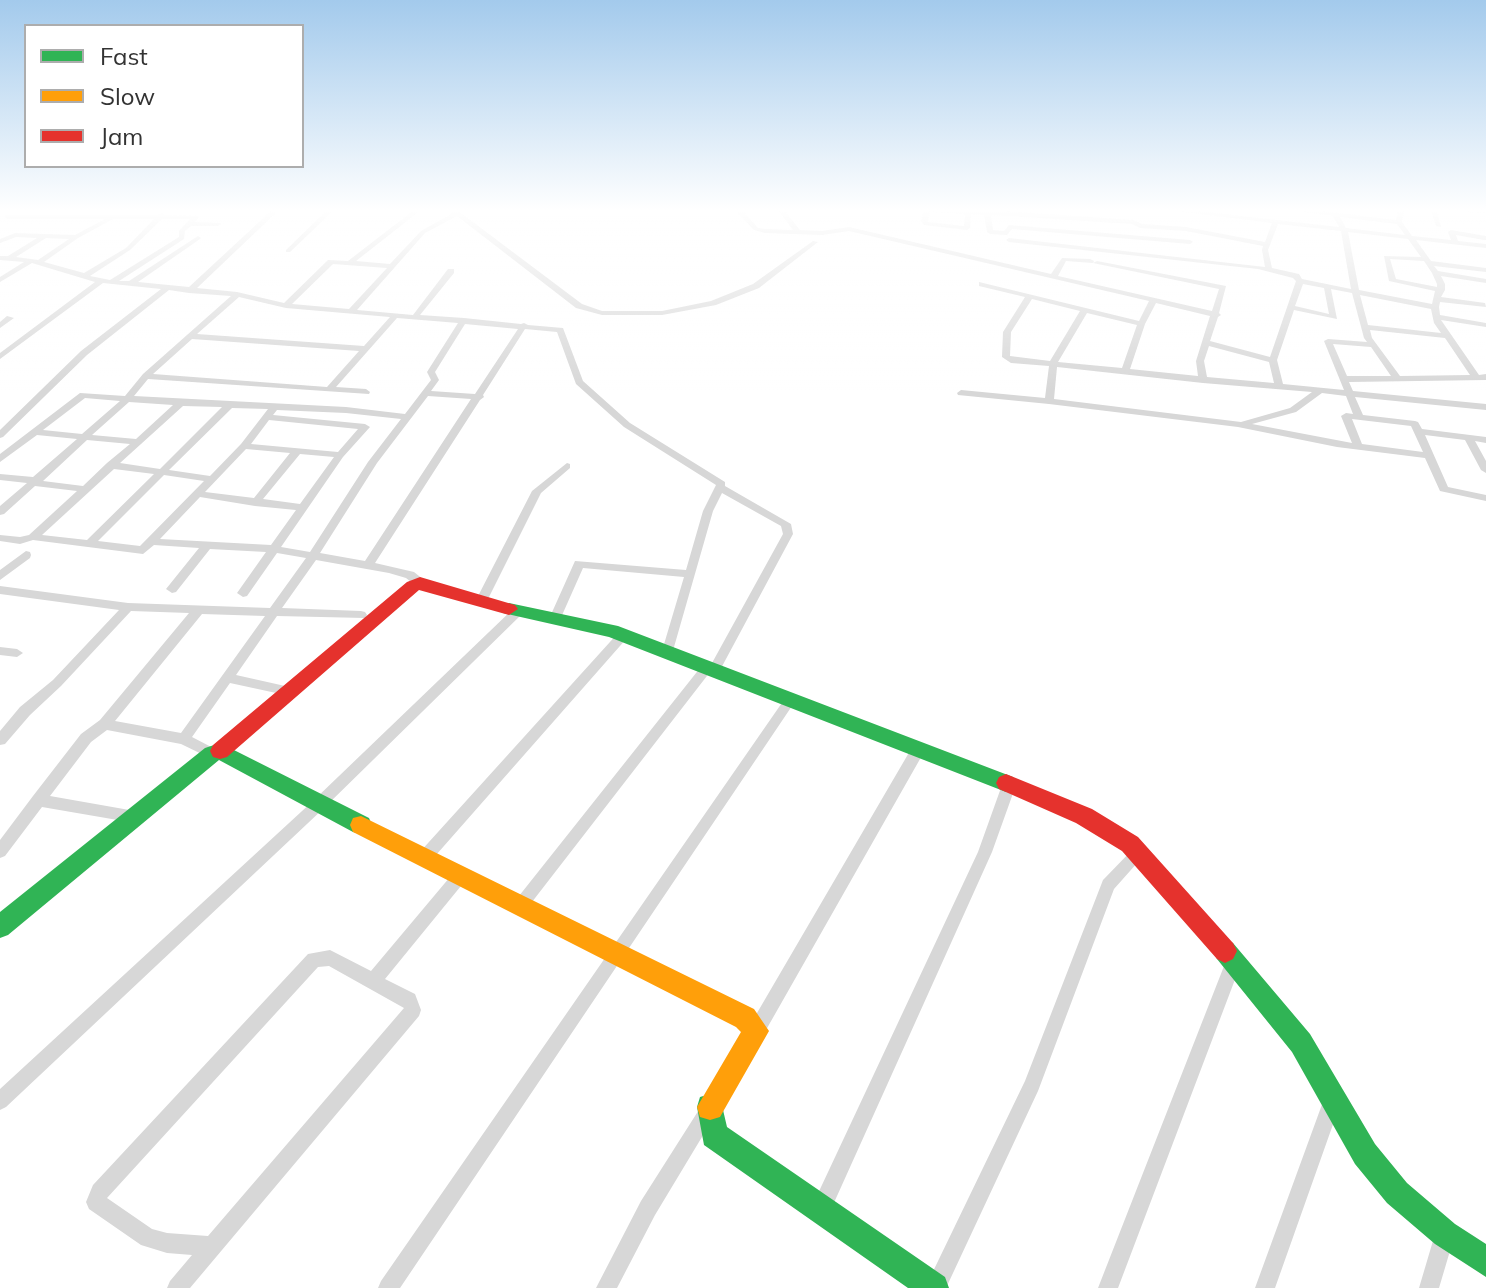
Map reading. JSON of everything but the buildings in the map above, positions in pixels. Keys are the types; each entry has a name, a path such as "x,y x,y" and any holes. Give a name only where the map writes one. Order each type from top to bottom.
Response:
{"street":[{"path":"0,280 19,270"},
{"path":"61,270 106,282 237,294 286,306 560,330 579,382 618,418 718,482 721,488 786,524 788,534 711,667 520,906"},
{"path":"83,277 94,270"},
{"path":"0,357 127,270"},
{"path":"129,285 151,270"},
{"path":"189,291 211,270"},
{"path":"286,306 323,270"},
{"path":"350,313 388,270"},
{"path":"532,270 579,306 602,313 662,313 713,303 756,286 777,270"},
{"path":"1044,270 1054,276 1217,315"},
{"path":"1054,276 1057,270"},
{"path":"1083,283 1089,270"},
{"path":"1134,270 1223,288 1200,361 1203,380"},
{"path":"1276,270 1296,276 1300,281 1355,291 1486,306"},
{"path":"1351,270 1373,345 1398,379"},
{"path":"1390,270 1393,281 1438,299"},
{"path":"1434,270 1438,299 1436,317 1445,336 1486,386"},
{"path":"415,317 451,271"},
{"path":"1436,273 1486,281"},
{"path":"1473,279 1486,306"},
{"path":"1279,385 1273,360 1300,281"},
{"path":"982,284 1141,324"},
{"path":"1291,307 1334,317 1327,286"},
{"path":"0,435 84,353 166,289"},
{"path":"0,512 86,437 126,400 146,376 237,294"},
{"path":"1030,296 1007,332 1006,357 1020,362 1486,407"},
{"path":"1125,372 1141,324 1154,299"},
{"path":"1049,401 1053,364 1085,310"},
{"path":"330,389 396,315"},
{"path":"0,317 10,318 0,326"},
{"path":"1436,317 1486,325"},
{"path":"184,739 313,556 364,474 435,380 431,372 464,320"},
{"path":"367,566 480,397 524,325"},
{"path":"1366,327 1445,336"},
{"path":"189,336 365,349"},
{"path":"1359,417 1328,341 1373,345"},
{"path":"1207,343 1273,360"},
{"path":"146,376 366,392"},
{"path":"1344,379 1480,377"},
{"path":"89,544 162,472 262,384"},
{"path":"1238,424 1293,410 1321,390"},
{"path":"425,393 480,397"},
{"path":"961,393 1238,424 1430,456"},
{"path":"0,459 82,395 126,400 346,410 407,417"},
{"path":"33,537 82,489 181,403"},
{"path":"0,538 20,541 33,537 141,550 154,542 244,446 274,407"},
{"path":"1358,446 1345,416 1411,422 1420,432 1444,489 1486,498"},
{"path":"243,593 340,455 365,426 266,417"},
{"path":"36,432 136,442"},
{"path":"1420,432 1486,440"},
{"path":"1468,438 1486,470"},
{"path":"244,446 340,455"},
{"path":"255,503 297,451"},
{"path":"110,465 212,479"},
{"path":"482,600 537,491 567,466"},
{"path":"0,477 82,489"},
{"path":"668,651 708,511 721,488"},
{"path":"198,494 304,508"},
{"path":"154,542 275,549 367,566 410,575 420,583 518,611 623,635 919,748 1084,816 1116,834 1139,853 1234,961 1301,1043 1365,1154 1415,1211 1486,1262"},
{"path":"172,589 207,545"},
{"path":"0,576 26,555"},
{"path":"555,619 579,564 690,574"},
{"path":"0,927 420,583"},
{"path":"0,590 128,607 361,615"},
{"path":"0,740 128,607"},
{"path":"0,851 86,738 105,724 199,609"},
{"path":"0,1101 319,804 518,611"},
{"path":"424,858 623,635"},
{"path":"0,651 17,653"},
{"path":"227,678 290,691"},
{"path":"388,1288 790,700"},
{"path":"105,724 184,739 216,752 745,1018 756,1031"},
{"path":"606,1288 648,1208 756,1031 919,748"},
{"path":"821,1209 985,852 1009,785"},
{"path":"38,800 135,817"},
{"path":"709,1109 714,1135 935,1288 1032,1085 1108,885 1139,853"},
{"path":"372,982 460,876"},
{"path":"0,904 20,911"},
{"path":"177,1288 413,1010 409,1000 330,958 314,960 100,1192 96,1202 148,1238 167,1243 211,1246"},
{"path":"1108,1288 1234,961"},
{"path":"1265,1288 1333,1099"},
{"path":"1429,1288 1445,1234"}],"traffic: fast":[{"path":"509,609 612,631 1006,783"},
{"path":"0,927 212,754 220,751 361,825"},
{"path":"1225,951 1301,1043 1365,1154 1397,1193 1445,1234 1486,1262"},
{"path":"710,1107 714,1135 934,1288"}],"traffic: slow":[{"path":"361,825 745,1018 756,1031 710,1107"}],"traffic: jam":[{"path":"220,751 413,586 420,583 509,609"},
{"path":"1006,783 1084,816 1130,844 1225,951"}]}
